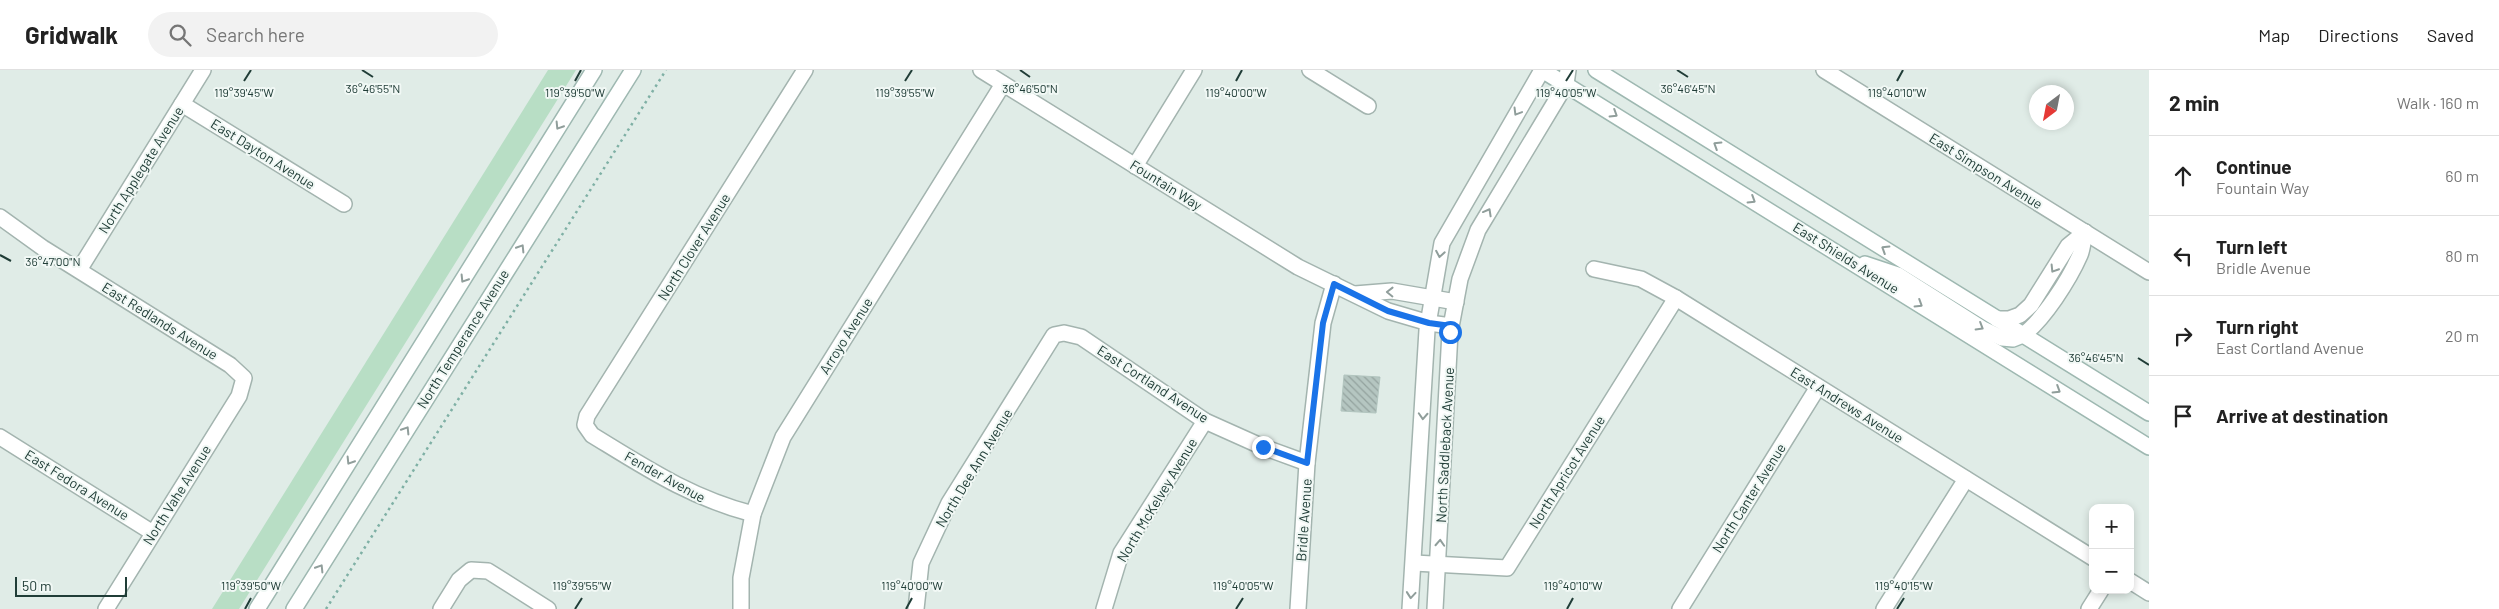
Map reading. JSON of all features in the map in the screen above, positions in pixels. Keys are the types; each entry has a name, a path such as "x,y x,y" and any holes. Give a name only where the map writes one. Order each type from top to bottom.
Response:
{"street":[{"name":"North Applegate Avenue","path":"79,270 203,70"},
{"path":"257,609 594,70"},
{"name":"North Temperance Avenue","path":"294,609 633,70"},
{"name":"North Clover Avenue","path":"585,425 587,416 805,70"},
{"name":"Fountain Way","path":"981,70 1298,267 1388,311 1429,323 1451,326"},
{"path":"1135,166 1194,70"},
{"path":"1310,70 1368,106"},
{"name":"East Shields Avenue","path":"1542,70 1567,77 1844,258 2149,447"},
{"name":"North Saddleback Avenue","path":"1410,609 1429,323 1442,243 1542,70"},
{"name":"East Shields Avenue","path":"1596,70 2149,413"},
{"name":"East Simpson Avenue","path":"1824,70 2149,272"},
{"name":"North Saddleback Avenue","path":"1435,609 1451,326 1460,278 1478,230 1567,77"},
{"name":"Arroyo Avenue","path":"741,609 741,578 753,514 783,437 1003,84"},
{"name":"East Dayton Avenue","path":"182,104 344,204"},
{"name":"East Redlands Avenue","path":"0,217 79,270 230,365 244,378"},
{"path":"1997,319 2010,319 2020,315 2031,305 2068,246 2085,232"},
{"path":"1844,258 1898,276 2002,338 2013,339 2024,336 2035,327 2045,313 2081,254 2085,232"},
{"name":"East Andrews Avenue","path":"1594,269 1641,278 1676,298 2089,556"},
{"name":"Bridle Avenue","path":"1298,609 1307,463 1323,323 1334,284"},
{"path":"1355,294 1392,291 1456,302"},
{"name":"North Apricot Avenue","path":"1414,563 1507,568 1676,298"},
{"name":"East Cortland Avenue","path":"1054,335 1064,333 1081,337 1205,421 1263,447 1307,463"},
{"name":"North Dee Ann Avenue","path":"916,609 921,563 949,504 1054,335"},
{"name":"North Vahe Avenue","path":"106,609 239,396 244,378"},
{"name":"North Canter Avenue","path":"1680,609 1818,387"},
{"name":"North McKelvey Avenue","path":"1104,609 1121,553 1205,421"},
{"name":"Fender Avenue","path":"585,425 592,435 686,490 722,506 753,514"},
{"name":"East Fedora Avenue","path":"0,437 154,533"},
{"path":"1884,609 1966,479"},
{"path":"441,609 459,580 471,570 488,571 548,609"},
{"path":"2134,584 2149,593"},
{"path":"2089,609 2098,594"}],"path":[{"path":"326,609 666,70"}],"green space":[{"path":"548,70 576,70 239,609 212,609"}],"building":[{"path":"1344,375 1380,377 1376,413 1341,411"}],"route":[{"path":"1263,447 1307,463 1323,323 1334,284 1388,311 1429,323 1451,326 1450,332"}]}
